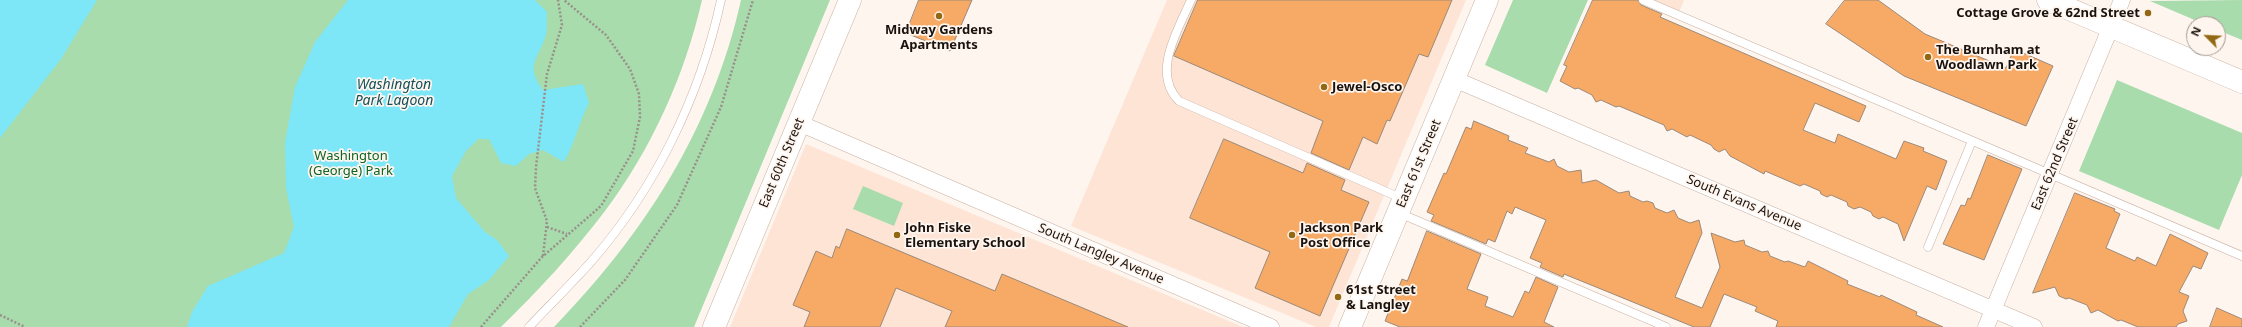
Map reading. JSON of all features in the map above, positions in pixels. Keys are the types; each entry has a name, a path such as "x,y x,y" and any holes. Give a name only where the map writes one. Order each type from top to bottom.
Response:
{"street":[{"name":"East 60th Street","path":"714,327 850,0"},
{"name":"East 61st Street","path":"1350,327 1487,0"},
{"path":"2048,0 2242,82"},
{"name":"East 62nd Street","path":"1986,327 2122,0"},
{"name":"South Evans Avenue","path":"1454,79 2034,327"},
{"name":"South Langley Avenue","path":"799,123 1272,327"}],"lane":[{"path":"529,327 590,263 647,186 670,144 689,104 704,60 721,0"},
{"path":"1191,0 1167,62 1166,75 1168,87 1179,101 1401,206 1666,327"},
{"path":"1643,0 2242,256"},
{"path":"1928,246 1972,141"}],"path":[{"path":"542,257 547,228 535,188 536,167 547,74 562,25 558,0"},
{"path":"481,327 542,257 601,206 633,151 640,117 639,94 630,69 606,35 564,0"},
{"path":"580,327 625,280 677,205 720,107 752,0"},
{"path":"547,228 567,234"},
{"path":"0,315 25,327"}],"shaded area":[{"path":"1167,0 1466,0 1329,327 1316,327 1071,226"},
{"path":"1643,0 1684,0 1678,15"},
{"name":"John Fiske Elementary School","path":"806,144 1243,327 730,327"}],"green space":[{"name":"Washington (George) Park","path":"0,0 702,0 695,28 676,84 637,163 605,211 581,241 542,285 501,327 0,327"},
{"path":"741,0 830,0 694,327 554,327 618,254 646,216 671,177 693,135 712,92 728,47"},
{"path":"1513,0 1588,0 1547,93 1485,65"},
{"path":"2242,0 2242,40 2226,33 2226,16 2186,16 2150,1"},
{"path":"2117,80 2242,133 2242,175 2219,230 2079,171"},
{"path":"863,186 903,203 894,226 853,209"}],"water":[{"path":"0,0 97,0 61,59 0,138"},
{"name":"Washington Park Lagoon","path":"348,0 535,0 547,12 546,35 534,63 535,75 538,82 543,90 583,84 589,103 568,155 564,162 543,150 529,154 516,166 501,163 489,139 478,139 466,151 452,176 456,198 485,232 497,240 509,256 489,280 468,294 449,327 187,327 192,312 208,286 284,253 294,227 286,188 285,143 295,87 315,42"}],"building":[{"name":"Midway Gardens Apartments","path":"919,0 972,0 950,51 906,33"},
{"name":"Jewel-Osco","path":"1198,0 1452,0 1428,57 1419,54 1390,121 1387,120 1377,144 1363,137 1349,170 1311,153 1323,121 1174,56"},
{"path":"1593,0 1638,0 1641,5 1662,14 1660,17 1866,106 1859,122 1815,103 1803,130 1835,143 1838,134 1896,159 1904,141 1924,148 1923,151 1947,161 1936,190 1927,186 1904,241 1898,224 1883,217 1879,219 1873,216 1871,212 1860,207 1854,209 1848,206 1847,202 1831,195 1827,197 1821,194 1820,191 1804,184 1800,186 1765,171 1764,174 1730,156 1725,149 1719,152 1711,145 1690,135 1687,137 1672,129 1667,131 1664,125 1619,106 1616,107 1601,100 1596,102 1592,95 1578,88 1575,89 1560,81 1567,66 1564,65"},
{"name":"The Burnham at Woodlawn Park","path":"1845,0 1878,0 1925,34 2006,68 2014,49 2053,66 2026,126 1904,76 1826,24"},
{"path":"1474,121 1509,136 1508,140 1528,148 1525,153 1549,162 1554,159 1557,166 1569,172 1581,170 1582,183 1596,180 1619,193 1629,191 1630,196 1643,202 1647,201 1653,203 1655,208 1667,213 1674,210 1678,218 1690,223 1699,220 1702,233 1675,297 1702,308 1720,267 1711,233 1735,242 1744,240 1745,245 1762,252 1768,251 1770,256 1785,262 1788,261 1805,267 1808,261 1848,281 1847,284 1880,297 1881,295 1917,312 1916,315 1943,327 1776,327 1778,321 1755,311 1757,307 1724,294 1710,327 1694,327 1564,274 1563,277 1540,267 1542,263 1530,258 1546,220 1515,207 1512,214 1507,211 1495,242 1488,239 1486,244 1431,221 1434,215 1427,212 1444,173 1446,174 1466,127 1471,129"},
{"name":"Jackson Park Post Office","path":"1224,139 1303,173 1307,163 1345,180 1341,190 1369,202 1320,316 1255,288 1270,252 1190,218"},
{"path":"1988,155 2022,169 1984,260 1943,244 1961,205 1965,206 1968,198 1970,199"},
{"path":"2075,193 2115,209 2114,211 2120,214 2106,248 2135,261 2137,257 2156,266 2170,234 2208,253 2201,269 2193,266 2179,292 2189,296 2183,311 2187,321 2178,324 2176,327 2138,327 2121,320 2118,321 2098,310 2091,313 2087,305 2059,296 2055,287 2033,293"},
{"path":"847,229 995,291 1002,274 1128,327 945,327 952,311 896,288 880,327 804,327 810,312 793,305 816,251 832,258 836,246 839,248"},
{"path":"1427,231 1481,254 1467,289 1488,297 1485,306 1513,317 1525,291 1529,293 1536,277 1558,287 1544,322 1554,327 1400,327 1385,321 1402,279 1407,281"},
{"path":"2217,308 2242,319 2242,327 2210,327"}],"place":[{"name":"Cottage Grove & 62nd Street","path":"2148,13"},
{"name":"Midway Gardens Apartments","path":"939,16"},
{"name":"The Burnham at Woodlawn Park","path":"1928,57"},
{"name":"Jewel-Osco","path":"1324,87"},
{"name":"John Fiske Elementary School","path":"897,235"},
{"name":"Jackson Park Post Office","path":"1292,235"},
{"name":"61st Street & Langley","path":"1338,297"}]}
